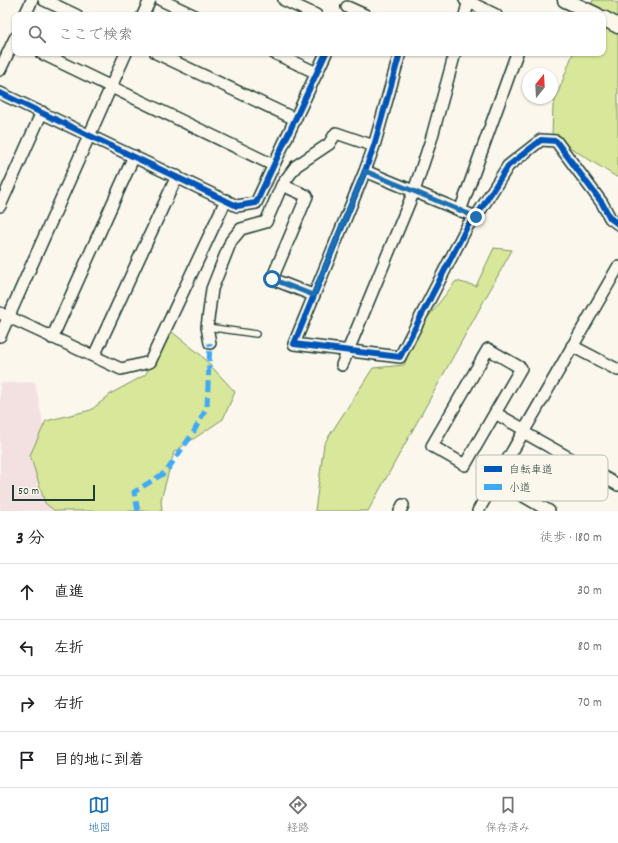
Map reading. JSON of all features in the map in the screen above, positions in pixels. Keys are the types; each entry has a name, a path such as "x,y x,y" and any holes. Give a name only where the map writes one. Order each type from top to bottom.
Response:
{"street":[{"path":"26,12 32,0"},
{"path":"44,0 70,12"},
{"path":"144,12 150,0"},
{"path":"161,0 187,12"},
{"path":"284,0 310,12"},
{"path":"565,0 591,12"},
{"path":"465,12 467,1 490,12"},
{"path":"347,7 358,12"},
{"path":"606,20 618,26"},
{"path":"0,70 12,45"},
{"path":"47,56 273,165"},
{"path":"0,336 4,315 125,56"},
{"path":"162,56 295,119"},
{"path":"280,56 317,73"},
{"path":"0,93 178,176 238,206 256,203 325,56"},
{"path":"399,56 374,146 365,171 294,344 400,357 468,225 476,217 508,166 541,140 556,140 602,204 610,218 618,224"},
{"path":"342,365 414,191 432,140 454,56"},
{"path":"460,211 516,56"},
{"path":"0,206 42,112"},
{"path":"210,343 207,327 212,289 231,240 241,229 266,222 282,185 296,166 329,144 336,132 374,146"},
{"path":"52,338 134,156"},
{"path":"365,171 476,217"},
{"path":"94,356 178,176"},
{"path":"282,185 307,196 272,279 313,295"},
{"path":"4,315 121,369 150,362 226,200"},
{"path":"510,455 618,267"},
{"path":"572,346 618,370"},
{"path":"488,349 521,368 495,413 465,465 432,446 488,349"},
{"path":"495,413 566,455"},
{"path":"608,479 618,485"},
{"path":"478,511 484,501"},
{"path":"532,501 549,511"}],"lane":[{"path":"207,327 256,334"}],"shaded area":[{"path":"35,382 49,454 34,459 39,492 65,511 0,511 0,383"}],"green space":[{"path":"593,0 611,0 618,3 618,178 552,136 553,106 554,104 558,104 558,93 572,56 606,56 606,12 589,12"},
{"path":"494,248 512,250 368,511 315,511 324,444 373,368 404,365 418,330 456,281 476,286"},
{"path":"172,332 201,355 235,392 223,419 174,452 161,500 162,511 55,511 45,503 30,455 46,421 91,410 112,393 145,375"}],"marked path":[{"path":"138,511 134,492 166,472 193,433 207,407 210,343"}],"cycle path":[{"path":"0,93 237,206 256,203 325,56"},
{"path":"399,56 374,146 365,171 294,344 400,357 468,225 476,217 508,166 541,140 556,141 602,203 610,218 618,224"}],"route":[{"path":"272,279 313,295 365,171 476,217"}]}
